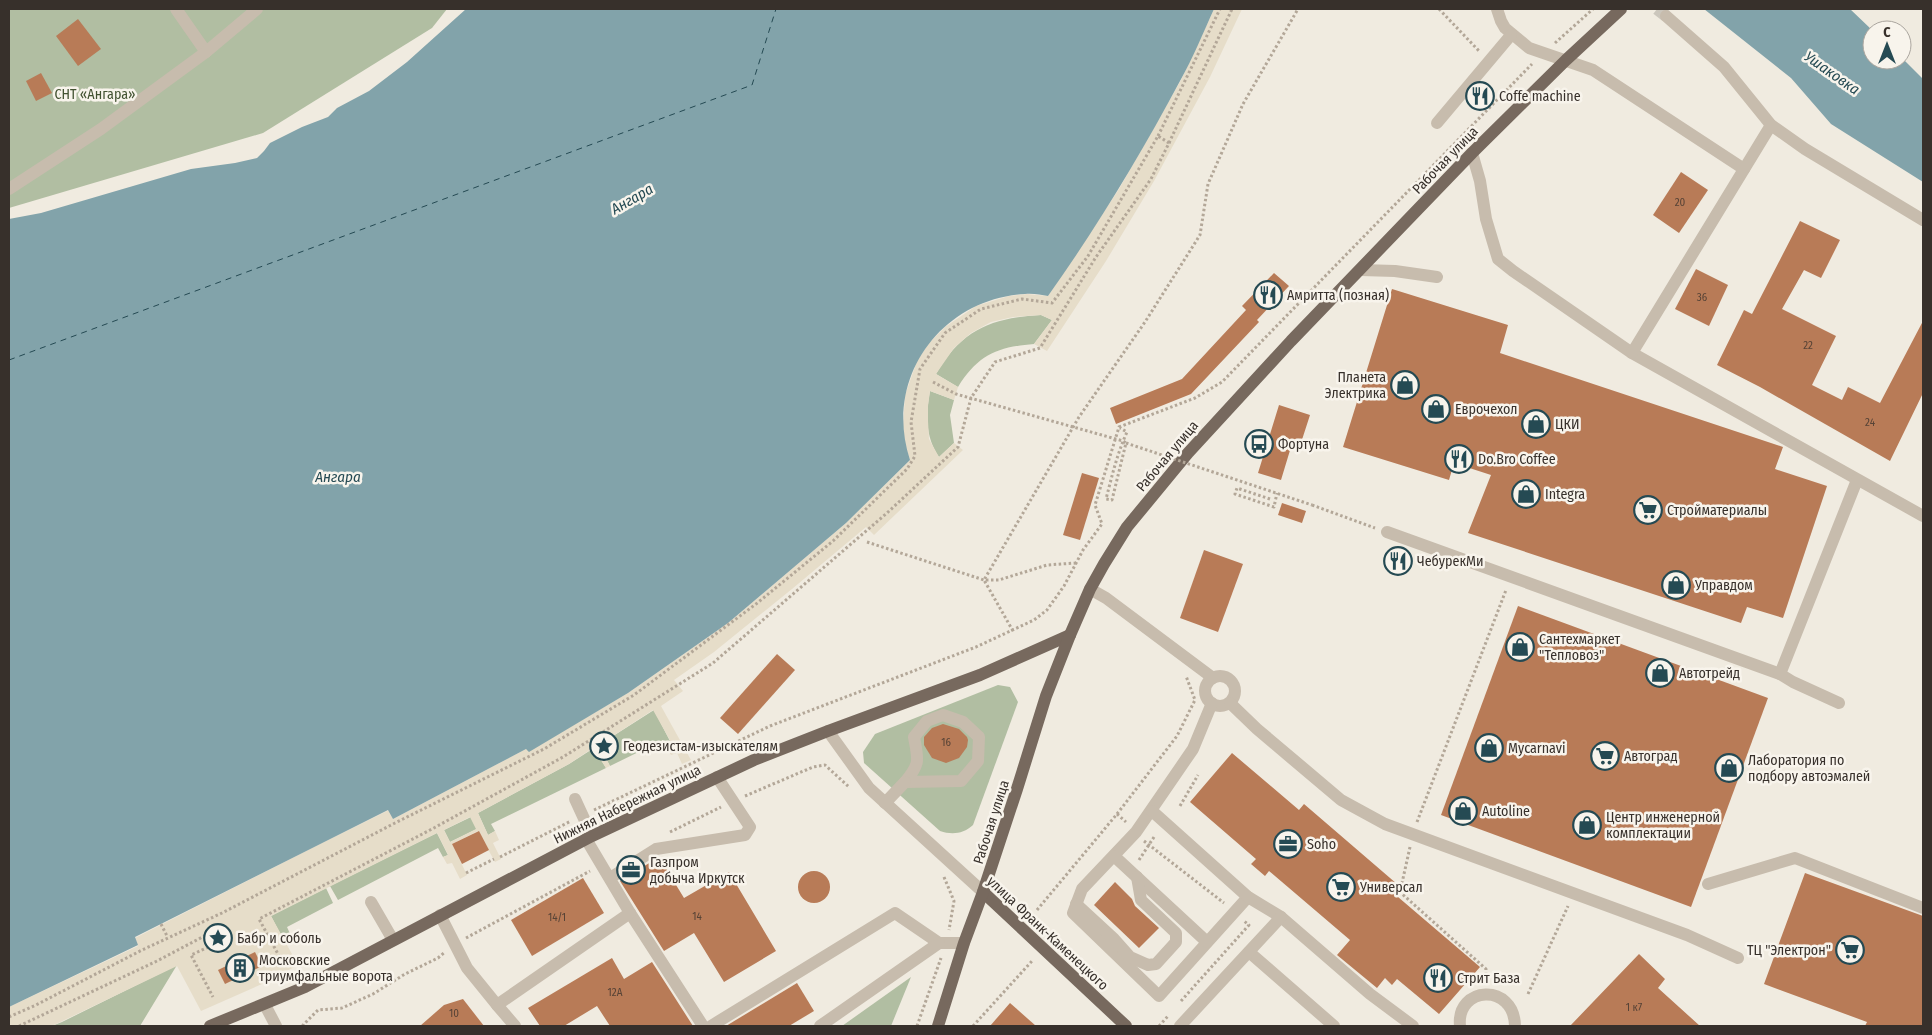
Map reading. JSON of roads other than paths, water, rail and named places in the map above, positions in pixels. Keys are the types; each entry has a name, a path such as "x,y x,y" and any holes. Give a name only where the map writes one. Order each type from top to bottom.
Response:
{"main road":[{"name":"Рабочая улица","path":"939,1026 964,943 984,892 1046,696 1090,589 1127,527 1188,453 1291,341 1472,153 1566,60 1621,9"},
{"name":"Нижняя Набережная улица","path":"210,1026 306,987 589,837 754,760 980,675 1070,635"},
{"name":"улица Франк-Каменецкого","path":"984,892 1126,1026"}],"street":[{"path":"176,9 206,52"},
{"path":"9,189 101,129 206,52 257,9"},
{"path":"1497,9 1501,21 1511,35 1528,48 1593,70 1744,169"},
{"path":"1666,16 1724,67 1771,125 1804,149 1923,220"},
{"path":"1437,123 1511,35"},
{"path":"1632,353 1771,125"},
{"path":"1472,153 1480,181 1486,219 1498,259 1632,353 1923,516"},
{"path":"1360,270 1395,271 1437,278"},
{"path":"1780,674 1857,480"},
{"path":"1387,532 1780,674 1839,703"},
{"path":"1090,589 1106,598 1213,678"},
{"path":"1223,676 1232,681 1236,690 1230,703 1221,706 1212,704 1209,700 1205,691 1206,686 1213,678 1223,676"},
{"path":"1230,703 1257,729 1341,800 1385,824 1687,935 1738,958"},
{"path":"1074,909 1082,889 1136,832 1152,811 1193,750 1212,704"},
{"path":"886,803 916,768 918,759 914,737 927,721 942,715 963,722 979,737 978,761 961,782 905,782"},
{"name":"улица Франк-Каменецкого","path":"828,731 863,780 984,892"},
{"path":"610,878 656,849 745,835 750,828 717,777"},
{"path":"575,799 602,865 630,913 702,1026"},
{"path":"1152,811 1248,897 1281,917 1370,994 1414,1026"},
{"path":"1114,856 1207,942"},
{"path":"1708,884 1795,858 1923,908"},
{"path":"1074,909 1114,939 1130,957 1148,966 1156,964 1176,942 1176,933 1142,900 1137,877"},
{"path":"1074,909 1159,996 1248,897"},
{"path":"371,902 393,940"},
{"path":"497,1005 630,913"},
{"path":"711,1026 895,913 942,943 964,943"},
{"path":"440,915 456,943 467,968 515,1026"},
{"path":"1180,1026 1281,917"},
{"path":"820,1026 942,943"},
{"path":"1249,952 1334,1026"},
{"path":"1460,1026 1460,1015 1464,1007 1470,1000 1487,994 1505,1000 1515,1016 1515,1026"},
{"path":"264,1005 276,1026"}],"water":[{"name":"Ангара","path":"466,9 1214,9 1189,63 1149,137 1101,217 1048,296 1028,294 995,299 968,311 945,327 926,348 912,373 905,400 904,430 910,460 846,523 728,623 628,693 529,752 526,749 393,819 388,810 135,937 138,945 9,1007 9,219 41,213 191,169 257,158 270,143 302,127 328,117 337,108 369,91 407,62"},
{"name":"Ушаковка","path":"1704,9 1850,9 1862,20 1862,70 1912,70 1912,68 1923,79 1923,182 1831,124 1791,78"}],"tunnel":[{"path":"1657,9 1666,16"}],"place":[{"name":"Coffe machine","path":"1480,96"},
{"name":"Амритта (позная)","path":"1268,295"},
{"name":"Планета Электрика","path":"1405,385"},
{"name":"Еврочехол","path":"1436,409"},
{"name":"ЦКИ","path":"1536,424"},
{"name":"Фортуна","path":"1259,444"},
{"name":"Do.Bro Coffee","path":"1459,459"},
{"name":"Integra","path":"1526,494"},
{"name":"Стройматериалы","path":"1648,510"},
{"name":"ЧебурекМи","path":"1398,561"},
{"name":"Управдом","path":"1676,585"},
{"name":"Сантехмаркет \"Тепловоз\"","path":"1520,647"},
{"name":"Автотрейд","path":"1660,673"},
{"name":"Геодезистам-изыскателям","path":"604,746"},
{"name":"Mycarnavi","path":"1489,748"},
{"name":"Автоград","path":"1605,756"},
{"name":"Лаборатория по подбору автоэмалей","path":"1729,768"},
{"name":"Autoline","path":"1463,811"},
{"name":"Центр инженерной комплектации","path":"1587,825"},
{"name":"Soho","path":"1288,844"},
{"name":"Газпром добыча Иркутск","path":"631,870"},
{"name":"Универсал","path":"1341,887"},
{"name":"Бабр и соболь","path":"218,938"},
{"name":"ТЦ \"Электрон\"","path":"1850,950"},
{"name":"Московские триумфальные ворота","path":"240,968"},
{"name":"Стрит База","path":"1438,978"}],"park label":[{"name":"СНТ «Ангара»","path":"95,94"}]}
